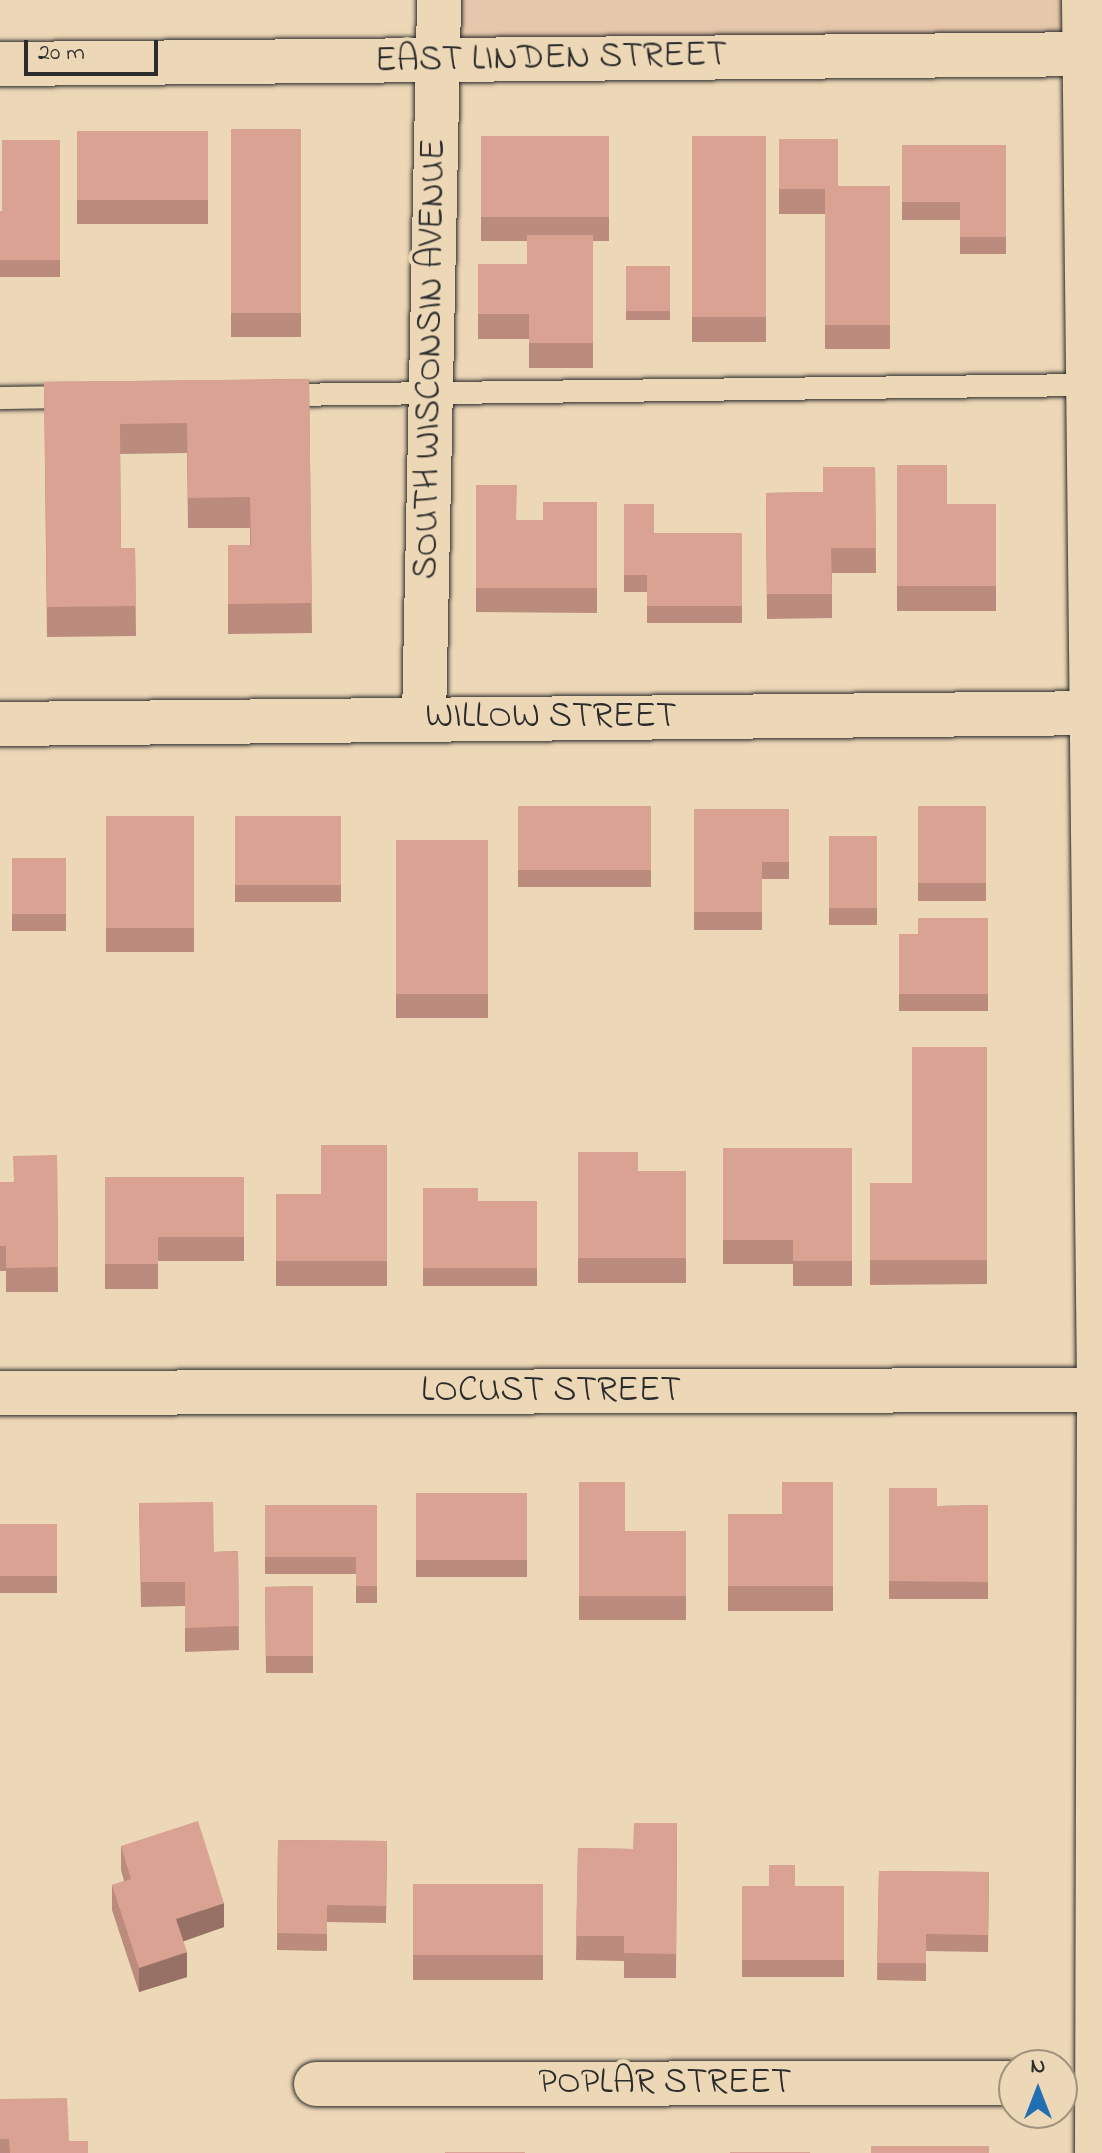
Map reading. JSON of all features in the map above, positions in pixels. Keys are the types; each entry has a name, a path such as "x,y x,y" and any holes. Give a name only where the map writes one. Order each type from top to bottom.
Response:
{"street":[{"name":"SOUTH WISCONSIN AVENUE","path":"424,719 439,0"},
{"path":"1084,0 1093,54 1088,385 1097,713 1101,1390 1087,2083 1097,2153"},
{"name":"EAST LINDEN STREET","path":"0,64 1093,54"},
{"name":"WILLOW STREET","path":"0,724 1097,713"},
{"name":"LOCUST STREET","path":"0,1393 1101,1390"},
{"name":"POPLAR STREET","path":"316,2084 998,2083"}],"lane":[{"path":"255,395 1088,385"},
{"path":"0,398 96,397"}],"shaded area":[{"path":"439,0 1084,0 1084,54 437,60"}],"building":[{"path":"231,129 301,129 301,313 231,313"},
{"path":"77,131 208,131 208,200 77,200"},
{"path":"481,136 609,136 609,217 481,217"},
{"path":"692,136 766,136 766,317 692,317"},
{"path":"779,139 838,139 838,186 890,186 890,325 825,325 825,189 779,189"},
{"path":"2,140 60,140 60,260 0,260"},
{"path":"902,145 1006,145 1006,237 960,237 960,202 902,202"},
{"path":"527,235 593,235 593,343 529,343 529,314 478,314 478,264 527,264"},
{"path":"626,266 670,266 670,311 626,311"},
{"path":"309,379 312,603 228,604 228,545 251,545 250,497 188,498 187,423 120,424 121,548 135,548 136,606 47,607 44,382"},
{"path":"897,465 947,465 947,504 996,504 996,586 897,586"},
{"path":"823,467 875,467 876,548 831,548 832,594 767,594 766,493 823,492"},
{"path":"476,485 517,485 516,520 543,520 543,502 597,502 597,588 476,588"},
{"path":"624,504 654,504 654,533 742,533 742,606 647,606 647,575 624,575"},
{"path":"518,806 651,806 651,870 518,870"},
{"path":"918,806 986,806 986,883 918,883"},
{"path":"694,809 789,809 789,862 762,862 762,912 694,912"},
{"path":"106,816 194,816 194,928 106,928"},
{"path":"235,816 341,816 341,885 235,885"},
{"path":"829,836 877,836 877,908 829,908"},
{"path":"396,840 488,840 488,994 396,994"},
{"path":"12,858 66,858 66,914 12,914"},
{"path":"918,918 988,918 988,994 899,994 899,934 918,934"},
{"path":"912,1047 987,1047 987,1260 870,1260 870,1183 912,1183"},
{"path":"321,1145 387,1145 387,1261 276,1261 276,1194 321,1194"},
{"path":"723,1148 852,1148 852,1261 793,1261 793,1240 723,1240"},
{"path":"578,1152 638,1152 638,1171 686,1171 686,1258 578,1258"},
{"path":"57,1155 58,1267 6,1268 6,1246 0,1246 0,1182 14,1182 13,1156"},
{"path":"105,1177 244,1177 244,1237 158,1237 158,1264 105,1264"},
{"path":"423,1188 478,1188 478,1201 537,1201 537,1268 423,1268"},
{"path":"579,1482 625,1482 625,1531 686,1531 686,1596 579,1596"},
{"path":"782,1482 833,1482 833,1586 728,1586 728,1514 782,1514"},
{"path":"889,1488 937,1488 937,1506 988,1505 988,1582 889,1581"},
{"path":"416,1493 527,1493 527,1560 416,1560"},
{"path":"213,1502 214,1552 238,1551 239,1626 185,1628 185,1582 141,1582 139,1503"},
{"path":"265,1505 377,1505 377,1586 356,1586 356,1557 265,1557"},
{"path":"0,1524 57,1524 57,1576 0,1576"},
{"path":"313,1586 313,1656 266,1656 265,1587"},
{"path":"198,1821 224,1903 176,1919 187,1952 139,1968 112,1885 131,1879 121,1846"},
{"path":"634,1823 677,1823 676,1954 624,1953 624,1936 576,1936 578,1848 633,1849"},
{"path":"278,1840 387,1841 386,1906 327,1905 327,1934 277,1933"},
{"path":"769,1865 795,1865 795,1886 844,1886 844,1960 742,1960 742,1886 769,1886"},
{"path":"879,1871 989,1872 988,1935 926,1934 926,1963 877,1963"},
{"path":"413,1884 543,1884 543,1955 413,1955"},
{"path":"67,2098 69,2141 88,2141 88,2153 10,2153 9,2139 0,2139 0,2099"},
{"path":"871,2146 989,2146 989,2153 871,2153"},
{"path":"525,2152 525,2153 445,2153"},
{"path":"810,2152 810,2153 730,2153"}]}
